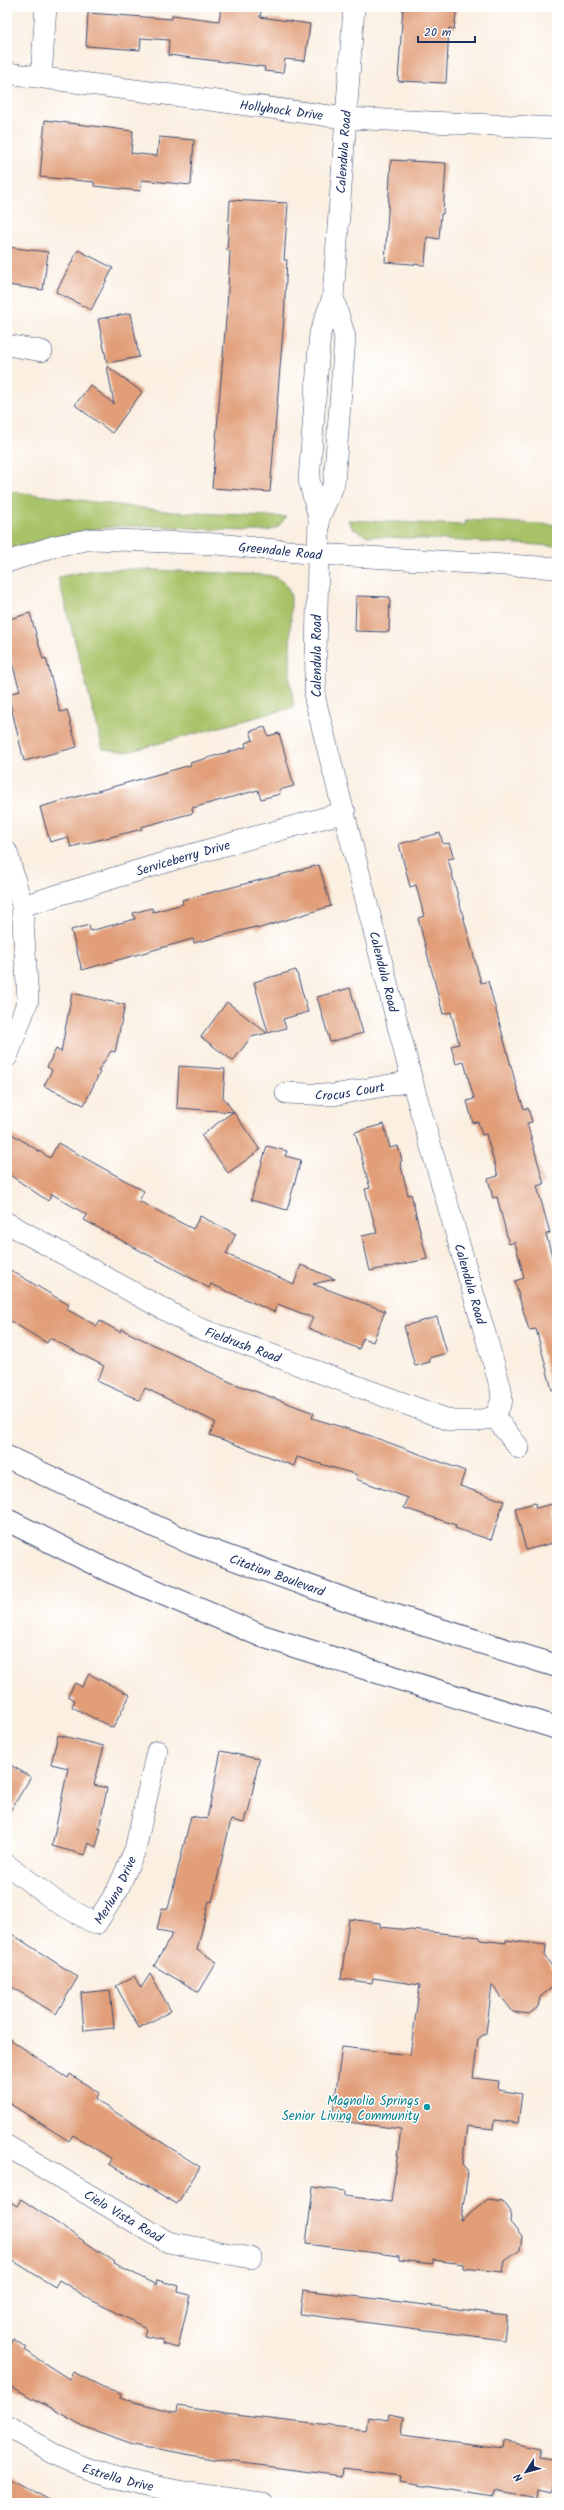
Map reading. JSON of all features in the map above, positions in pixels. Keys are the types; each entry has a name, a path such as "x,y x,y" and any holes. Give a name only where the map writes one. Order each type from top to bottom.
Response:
{"main road":[{"name":"Citation Boulevard","path":"7,1457 193,1544 361,1605 557,1666"},
{"path":"7,1520 109,1571 262,1636 557,1728"}],"street":[{"path":"41,77 46,7"},
{"name":"Calendula Road","path":"354,7 333,297 345,337 334,484 319,518 317,554 315,699 345,812 412,1081 501,1388 502,1400 495,1417"},
{"name":"Hollyhock Drive","path":"7,74 41,77 345,118 557,128"},
{"path":"7,345 42,351"},
{"name":"Greendale Road","path":"7,562 55,546 92,539 217,544 317,554 557,568"},
{"name":"Serviceberry Drive","path":"22,906 186,856 345,812"},
{"path":"7,852 22,906 28,1000 7,1057"},
{"name":"Crocus Court","path":"286,1093 333,1095 412,1081"},
{"name":"Fieldrush Road","path":"7,1223 196,1327 452,1421 476,1421 495,1417"},
{"path":"495,1417 519,1448"},
{"name":"Merluna Drive","path":"7,1865 57,1902 96,1924 117,1891 135,1850 157,1751"},
{"name":"Cielo Vista Road","path":"7,2146 168,2242 251,2258"},
{"name":"Estrella Drive","path":"7,2426 75,2464 112,2476 199,2494 263,2503"}],"green space":[{"path":"7,491 174,512 286,517 277,528 268,531 122,526 72,533 7,550"},
{"path":"348,520 465,525 466,520 557,525 557,546 368,536 353,529"},
{"path":"130,569 267,575 283,582 290,593 291,598 290,678 294,707 127,752 103,749 58,577 94,570"}],"building":[{"path":"221,7 261,11 260,17 310,24 305,61 285,59 283,73 264,71 265,67 168,55 169,40 141,38 140,50 86,46 88,13 172,19 172,15 219,21"},
{"path":"403,7 457,7 454,29 449,28 446,83 398,81"},
{"path":"45,120 133,131 131,153 157,156 159,137 194,140 191,185 142,180 140,191 94,186 94,182 40,177"},
{"path":"391,160 446,163 443,214 441,214 439,239 427,237 425,265 385,262"},
{"path":"230,200 288,203 284,260 287,260 284,318 270,492 212,488 227,307 230,251 227,250"},
{"path":"7,247 48,252 43,290 7,285"},
{"path":"78,250 113,268 91,310 56,292"},
{"path":"131,313 139,357 107,363 98,319"},
{"path":"107,366 142,392 112,433 75,405 90,385 114,404"},
{"path":"356,596 390,597 389,632 355,631"},
{"path":"30,613 43,659 46,658 60,712 67,710 77,747 24,761 8,694 20,691 11,659 7,660 7,620"},
{"path":"265,727 268,736 279,733 294,786 279,790 280,794 261,799 258,790 192,808 193,813 141,827 142,829 71,847 68,837 50,842 40,807 191,765 190,763 246,747 245,743 253,740 250,731"},
{"path":"440,833 443,844 449,843 454,858 448,859 481,983 488,981 517,1088 524,1109 528,1108 532,1122 527,1123 544,1184 537,1186 550,1233 546,1234 557,1275 557,1390 552,1390 536,1329 529,1330 520,1300 515,1281 524,1278 515,1242 509,1244 497,1197 493,1198 488,1179 498,1176 486,1134 482,1135 478,1122 473,1123 467,1101 474,1099 464,1062 456,1064 451,1046 459,1044 451,1012 443,1014 418,918 424,916 416,885 410,887 399,844"},
{"path":"319,865 331,906 257,929 256,927 194,943 193,939 82,970 71,930 89,925 90,931 135,919 133,913 152,908 153,912 183,904 182,900"},
{"path":"296,970 308,1012 283,1019 286,1028 268,1033 254,982"},
{"path":"350,988 363,1033 330,1042 317,997"},
{"path":"72,993 125,1005 115,1052 111,1051 98,1071 100,1072 84,1105 44,1086 52,1070 47,1067 56,1049 61,1052"},
{"path":"227,1002 267,1033 251,1037 233,1061 201,1037"},
{"path":"179,1066 225,1069 223,1097 260,1150 228,1173 201,1135 233,1112 177,1108"},
{"path":"384,1124 390,1148 398,1146 402,1161 400,1162 408,1195 411,1194 427,1259 370,1271 362,1236 377,1233 365,1189 370,1188 355,1132"},
{"path":"7,1131 50,1158 58,1143 144,1191 139,1201 193,1229 200,1216 236,1234 226,1254 294,1284 301,1265 335,1279 313,1284 385,1311 373,1342 363,1338 359,1349 308,1328 313,1318 278,1304 274,1312 211,1284 209,1288 84,1220 87,1215 52,1194 48,1201 7,1173"},
{"path":"267,1146 287,1151 285,1156 301,1160 287,1210 251,1200"},
{"path":"7,1268 69,1305 66,1309 97,1326 100,1321 120,1332 121,1329 230,1382 314,1413 312,1418 371,1436 465,1471 460,1486 504,1501 491,1540 455,1528 456,1525 404,1508 408,1498 356,1479 358,1475 297,1457 294,1466 210,1435 215,1422 145,1388 139,1400 97,1381 104,1366 50,1338 47,1343 7,1319"},
{"path":"437,1317 447,1353 429,1358 430,1362 415,1366 404,1326"},
{"path":"535,1503 536,1508 557,1503 557,1542 526,1550 515,1508"},
{"path":"89,1674 130,1695 113,1728 72,1707 75,1700 68,1696 75,1683 82,1687"},
{"path":"58,1735 104,1746 94,1785 107,1788 99,1829 101,1829 96,1847 89,1843 85,1855 52,1846 68,1768 51,1764"},
{"path":"221,1751 259,1759 248,1814 246,1814 244,1823 231,1820 212,1902 209,1901 197,1950 217,1962 199,1992 154,1966 173,1933 157,1930 162,1908 168,1909 191,1816 207,1819"},
{"path":"7,1763 31,1777 7,1816"},
{"name":"Magnolia Springs Senior Living Community","path":"349,1919 380,1923 380,1927 480,1937 480,1940 506,1943 506,1940 546,1945 545,1957 557,1972 555,1985 540,1997 538,2007 529,2014 513,2012 492,1985 486,2033 478,2039 473,2078 499,2081 498,2090 522,2094 518,2123 494,2120 493,2129 467,2126 462,2165 468,2172 461,2221 488,2199 503,2201 511,2212 510,2222 522,2237 520,2250 505,2261 503,2272 463,2268 463,2264 433,2260 433,2264 399,2260 399,2256 306,2244 313,2187 345,2191 345,2196 391,2202 401,2129 332,2120 342,2047 410,2055 420,1985 373,1978 372,1983 341,1979"},
{"path":"7,1931 78,1977 56,2014 7,1984"},
{"path":"150,1974 171,2011 139,2028 116,1986 134,1976 141,1988"},
{"path":"110,1990 114,2028 84,2031 81,1993"},
{"path":"7,2037 68,2078 70,2074 99,2093 95,2099 200,2167 177,2204 109,2164 112,2159 73,2135 69,2141 7,2102"},
{"path":"21,2199 115,2262 114,2263 156,2285 157,2280 179,2286 178,2292 190,2295 178,2348 162,2344 163,2340 144,2336 146,2328 91,2300 59,2280 55,2287 7,2257 7,2200 17,2206"},
{"path":"303,2290 507,2315 504,2340 300,2314"},
{"path":"13,2339 27,2348 25,2350 69,2379 73,2372 103,2387 121,2393 120,2398 177,2413 178,2406 226,2414 366,2430 368,2417 388,2420 389,2414 404,2417 402,2435 502,2448 503,2441 541,2449 539,2457 557,2460 552,2493 538,2490 537,2499 495,2491 494,2496 400,2481 401,2475 343,2468 342,2476 212,2459 133,2444 85,2427 7,2384 7,2349"},
{"path":"7,2477 55,2503 7,2503"}],"place":[{"name":"Magnolia Springs Senior Living Community","path":"427,2107"}]}
